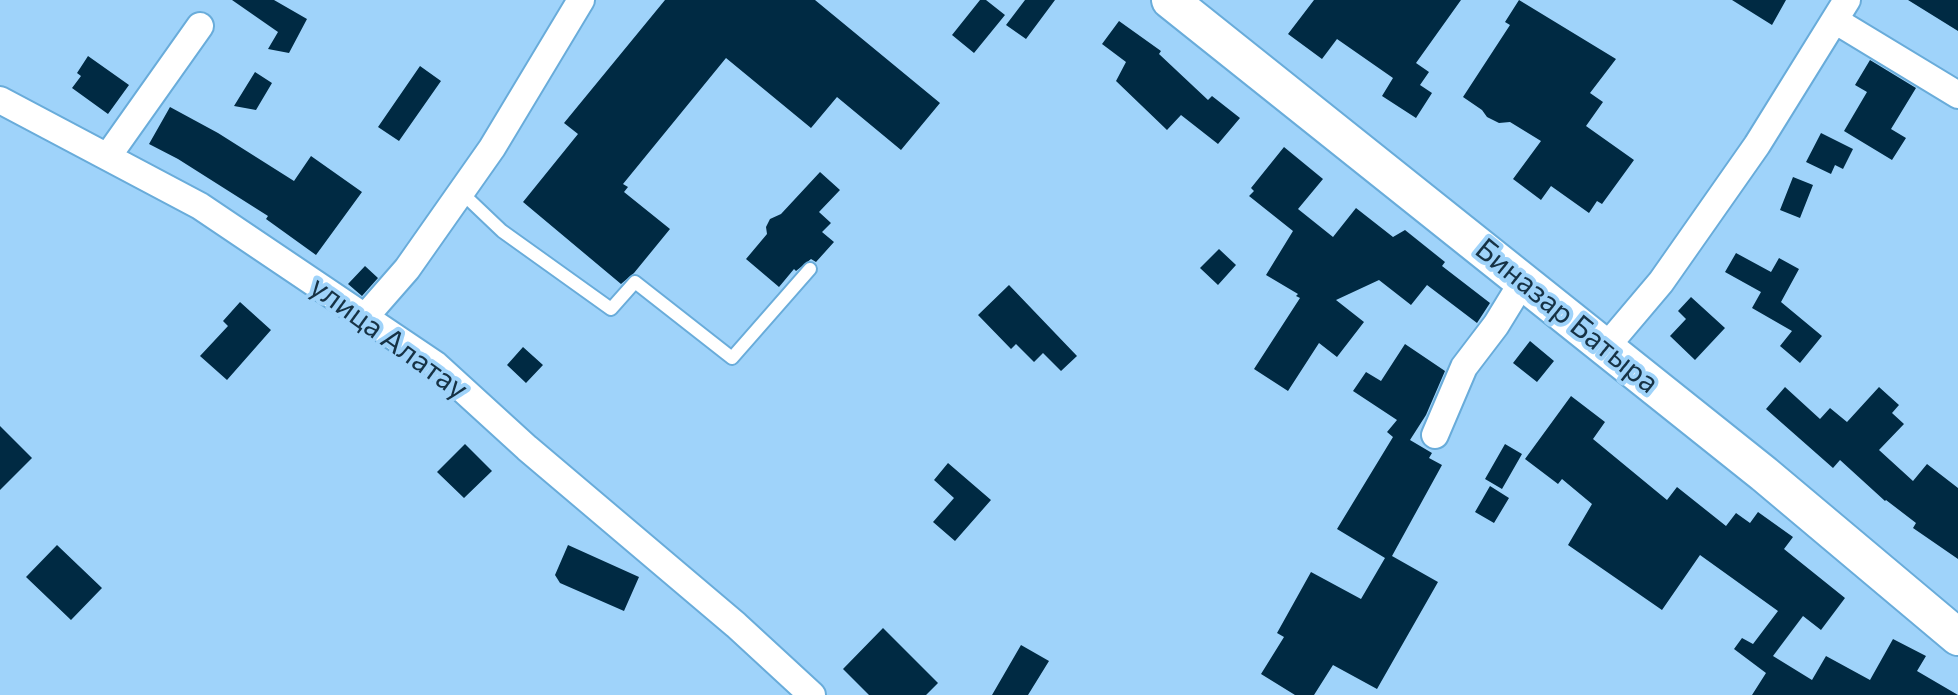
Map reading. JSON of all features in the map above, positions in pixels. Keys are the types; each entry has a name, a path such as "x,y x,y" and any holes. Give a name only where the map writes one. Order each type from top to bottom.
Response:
{"street":[{"path":"365,317 407,269 492,148 581,0"},
{"name":"Биназар Батыра","path":"1170,0 1764,474 1958,637"},
{"path":"1606,347 1661,282 1757,145 1842,10 1958,95"},
{"path":"108,156 200,26"},
{"name":"улица Алатау","path":"0,100 200,206 436,365 527,448 725,614 812,695"},
{"path":"1435,435 1464,367 1496,325 1523,281"}],"lane":[{"path":"461,192 502,231 611,309 635,282 732,358 810,269"}],"building":[{"path":"232,0 274,0 307,19 289,53 268,49 278,32"},
{"path":"665,0 815,0 940,103 901,150 837,97 811,128 726,58 623,184 628,187 624,192 670,229 621,284 523,202 578,134 564,123"},
{"path":"980,0 986,0 1005,15 974,53 952,35"},
{"path":"1025,0 1055,0 1026,39 1006,25"},
{"path":"1314,0 1461,0 1416,63 1429,72 1420,85 1432,93 1416,118 1382,96 1393,78 1337,39 1322,59 1288,34"},
{"path":"1519,0 1616,59 1590,93 1603,102 1586,126 1634,160 1602,204 1597,201 1589,213 1551,186 1541,200 1513,179 1541,141 1510,122 1499,123 1487,117 1463,97 1510,25 1505,22"},
{"path":"1732,0 1786,0 1772,25"},
{"path":"1908,0 1958,0 1958,31"},
{"path":"1119,21 1161,51 1159,54 1208,100 1212,96 1240,118 1218,144 1181,115 1167,130 1116,81 1126,62 1102,44"},
{"path":"88,56 129,85 108,114 72,88 81,76 77,73"},
{"path":"1870,60 1916,88 1891,129 1906,138 1892,160 1844,131 1867,92 1855,85"},
{"path":"420,66 441,81 399,141 378,127"},
{"path":"255,72 272,83 256,110 234,106"},
{"path":"170,107 294,181 311,156 362,192 316,255 266,219 268,216 149,144"},
{"path":"1821,133 1853,149 1843,169 1835,165 1831,174 1806,162"},
{"path":"1284,147 1323,179 1298,209 1333,237 1356,208 1393,237 1405,230 1445,262 1442,266 1490,303 1477,323 1427,285 1411,305 1379,280 1336,300 1364,322 1337,357 1319,343 1288,391 1254,369 1300,298 1266,275 1293,231 1249,196 1254,191 1251,188"},
{"path":"820,172 840,190 819,212 831,223 822,232 834,242 816,262 811,259 796,271 794,269 779,287 746,259 767,234 770,219 781,214"},
{"path":"1793,177 1813,185 1800,218 1780,210"},
{"path":"1219,249 1236,265 1218,285 1200,268"},
{"path":"1736,253 1771,272 1779,258 1799,269 1781,302 1822,336 1800,363 1780,346 1792,331 1752,308 1761,292 1725,272"},
{"path":"365,266 378,278 362,296 348,284"},
{"path":"1009,285 1077,356 1061,371 1043,353 1034,362 1016,344 1011,349 978,315"},
{"path":"1691,297 1725,328 1695,360 1670,336 1686,319 1678,311"},
{"path":"240,302 271,330 227,380 200,356 228,326 223,321"},
{"path":"1530,341 1554,361 1537,382 1513,363"},
{"path":"1405,344 1445,371 1426,415 1410,440 1432,453 1429,458 1442,465 1392,556 1438,582 1377,689 1333,665 1314,695 1295,695 1261,674 1284,637 1277,633 1311,572 1361,599 1385,558 1337,529 1393,437 1387,432 1397,420 1353,391 1366,372 1381,381"},
{"path":"523,347 543,365 526,383 507,365"},
{"path":"1785,387 1820,419 1830,408 1847,422 1879,387 1899,405 1892,413 1904,424 1879,450 1913,481 1927,464 1958,488 1958,559 1913,528 1916,523 1885,501 1840,460 1833,468 1766,409"},
{"path":"1571,396 1605,422 1593,439 1667,500 1677,487 1726,526 1736,513 1750,523 1758,512 1793,537 1784,549 1845,598 1821,630 1803,616 1773,656 1812,680 1826,656 1870,680 1893,639 1926,656 1917,671 1958,695 1752,695 1766,673 1734,649 1742,638 1753,644 1778,611 1700,555 1662,610 1568,545 1592,504 1562,479 1558,484 1525,459"},
{"path":"0,426 32,458 0,490"},
{"path":"465,444 492,471 464,498 437,472"},
{"path":"1505,444 1522,454 1502,489 1485,479"},
{"path":"948,463 991,500 955,541 933,522 954,498 934,480"},
{"path":"1490,486 1509,498 1494,523 1475,512"},
{"path":"57,545 102,588 71,620 26,577"},
{"path":"568,545 639,577 624,611 560,583 555,575"},
{"path":"883,628 938,683 926,695 869,695 843,669"},
{"path":"1021,645 1049,661 1028,695 992,695"}]}
